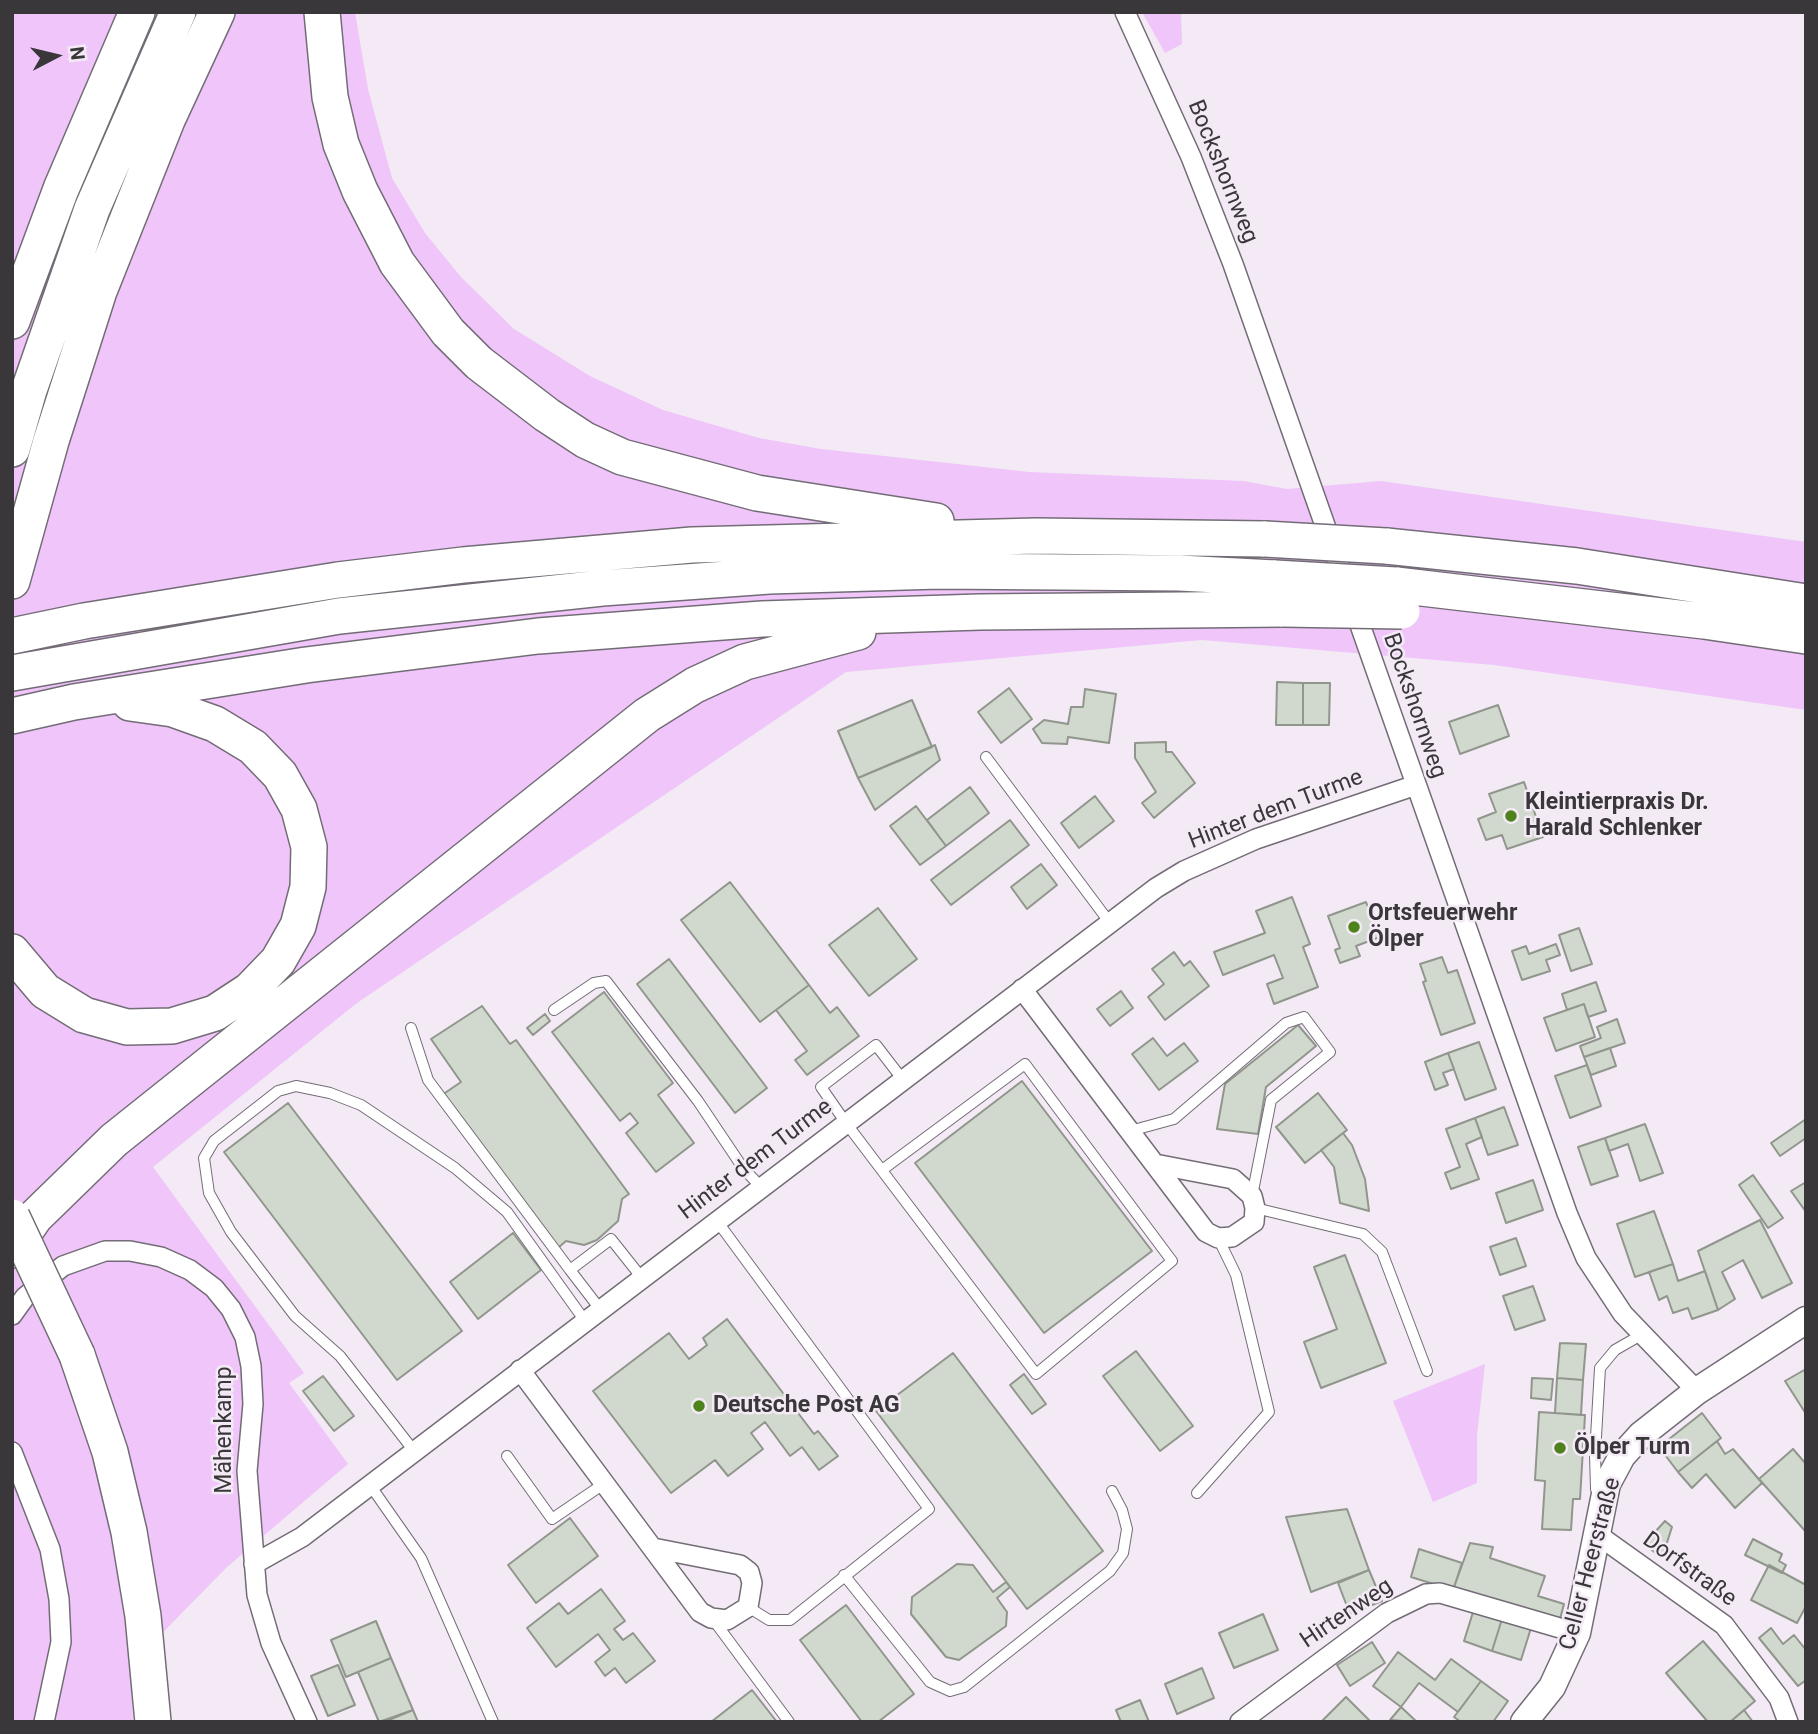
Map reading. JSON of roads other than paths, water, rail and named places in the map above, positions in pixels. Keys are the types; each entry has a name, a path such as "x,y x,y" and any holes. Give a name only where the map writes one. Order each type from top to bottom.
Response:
{"highway":[{"path":"12,321 61,189 137,12"},
{"path":"12,449 29,390 92,209 178,12"},
{"path":"12,581 51,441 99,291 167,120 217,12"},
{"path":"322,12 330,97 341,144 379,231 397,263 448,332 479,363 547,415 585,440 622,457 757,494 1036,536"},
{"path":"12,636 84,621 338,580 463,565 692,545 1036,536 1265,539 1385,546 1577,566 1806,602"},
{"path":"12,673 80,659 339,616 470,600 769,576 939,571 1179,573 1279,594"},
{"path":"12,716 74,702 306,665 538,636 762,619 980,612 1279,594 1399,598 1704,621 1806,636"},
{"path":"12,1250 52,1199 114,1140 647,715 695,685 745,662 819,640 897,624 980,612"},
{"path":"12,952 45,991 84,1015 127,1027 172,1026 215,1013 250,990 284,953 304,907 310,867 305,828 291,792 268,760 215,724 173,709 127,703 74,702"},
{"path":"12,1217 77,1355 110,1452 129,1532 143,1616 153,1722"}],"main road":[{"name":"Celler Heerstraße","path":"1524,1722 1552,1687 1577,1633 1608,1484 1622,1456 1642,1435 1697,1391 1806,1320"}],"street":[{"name":"Bockshornweg","path":"1125,12 1191,156 1233,264 1567,1213 1586,1258 1641,1335 1697,1391"},
{"name":"Hinter dem Turme","path":"254,1564 302,1536 1156,888 1215,856 1416,785"},
{"path":"1023,989 1206,1233 1218,1238 1243,1232 1254,1222 1254,1202 1233,1179 1155,1164"},
{"name":"Mähenkamp","path":"12,1315 25,1297 63,1266 104,1251 130,1251 160,1257 190,1270 214,1288 231,1309 245,1337 251,1366 253,1404 247,1471 257,1595 271,1643 307,1722"},
{"path":"520,1370 700,1612 711,1618 727,1620 748,1607 752,1583 749,1572 740,1564 653,1548"},
{"path":"12,1452 50,1549 59,1599 61,1642 44,1722"},
{"name":"Dorfstraße","path":"1598,1535 1724,1625 1779,1698 1788,1722"},
{"name":"Hirtenweg","path":"1240,1722 1387,1613 1416,1597 1440,1593 1577,1633"}],"lane":[{"path":"986,757 1110,923"},
{"path":"554,1010 594,983 606,981 698,1101 743,1168 761,1187"},
{"path":"1130,1131 1174,1119 1286,1023 1304,1017 1330,1052 1271,1100 1254,1202 1363,1234 1382,1252 1427,1371"},
{"path":"411,1028 428,1080 570,1270 593,1315"},
{"path":"882,1170 1025,1064 1172,1261 1036,1374 846,1123 821,1087 876,1045 903,1080"},
{"path":"414,1451 340,1356 295,1316 231,1232 209,1193 204,1158 214,1141 278,1091 296,1086 330,1093 361,1105 455,1168 507,1212 593,1315"},
{"path":"717,1221 929,1509 790,1619 769,1620 748,1607"},
{"path":"1198,1493 1269,1412 1236,1275 1218,1238"},
{"path":"570,1270 611,1239 642,1278"},
{"path":"1598,1535 1594,1454 1600,1368 1615,1350 1641,1335"},
{"path":"507,1455 552,1519 605,1483"},
{"path":"370,1485 421,1558 493,1722"},
{"path":"844,1575 930,1682 950,1691 964,1687 1110,1571 1123,1553 1127,1529 1122,1510 1112,1491"},
{"path":"711,1618 789,1722"}],"place":[{"name":"Kleintierpraxis Dr. Harald Schlenker","path":"1511,816"},
{"name":"Ortsfeuerwehr Ölper","path":"1354,927"},
{"name":"Deutsche Post AG","path":"699,1406"},
{"name":"Ölper Turm","path":"1560,1448"}]}
